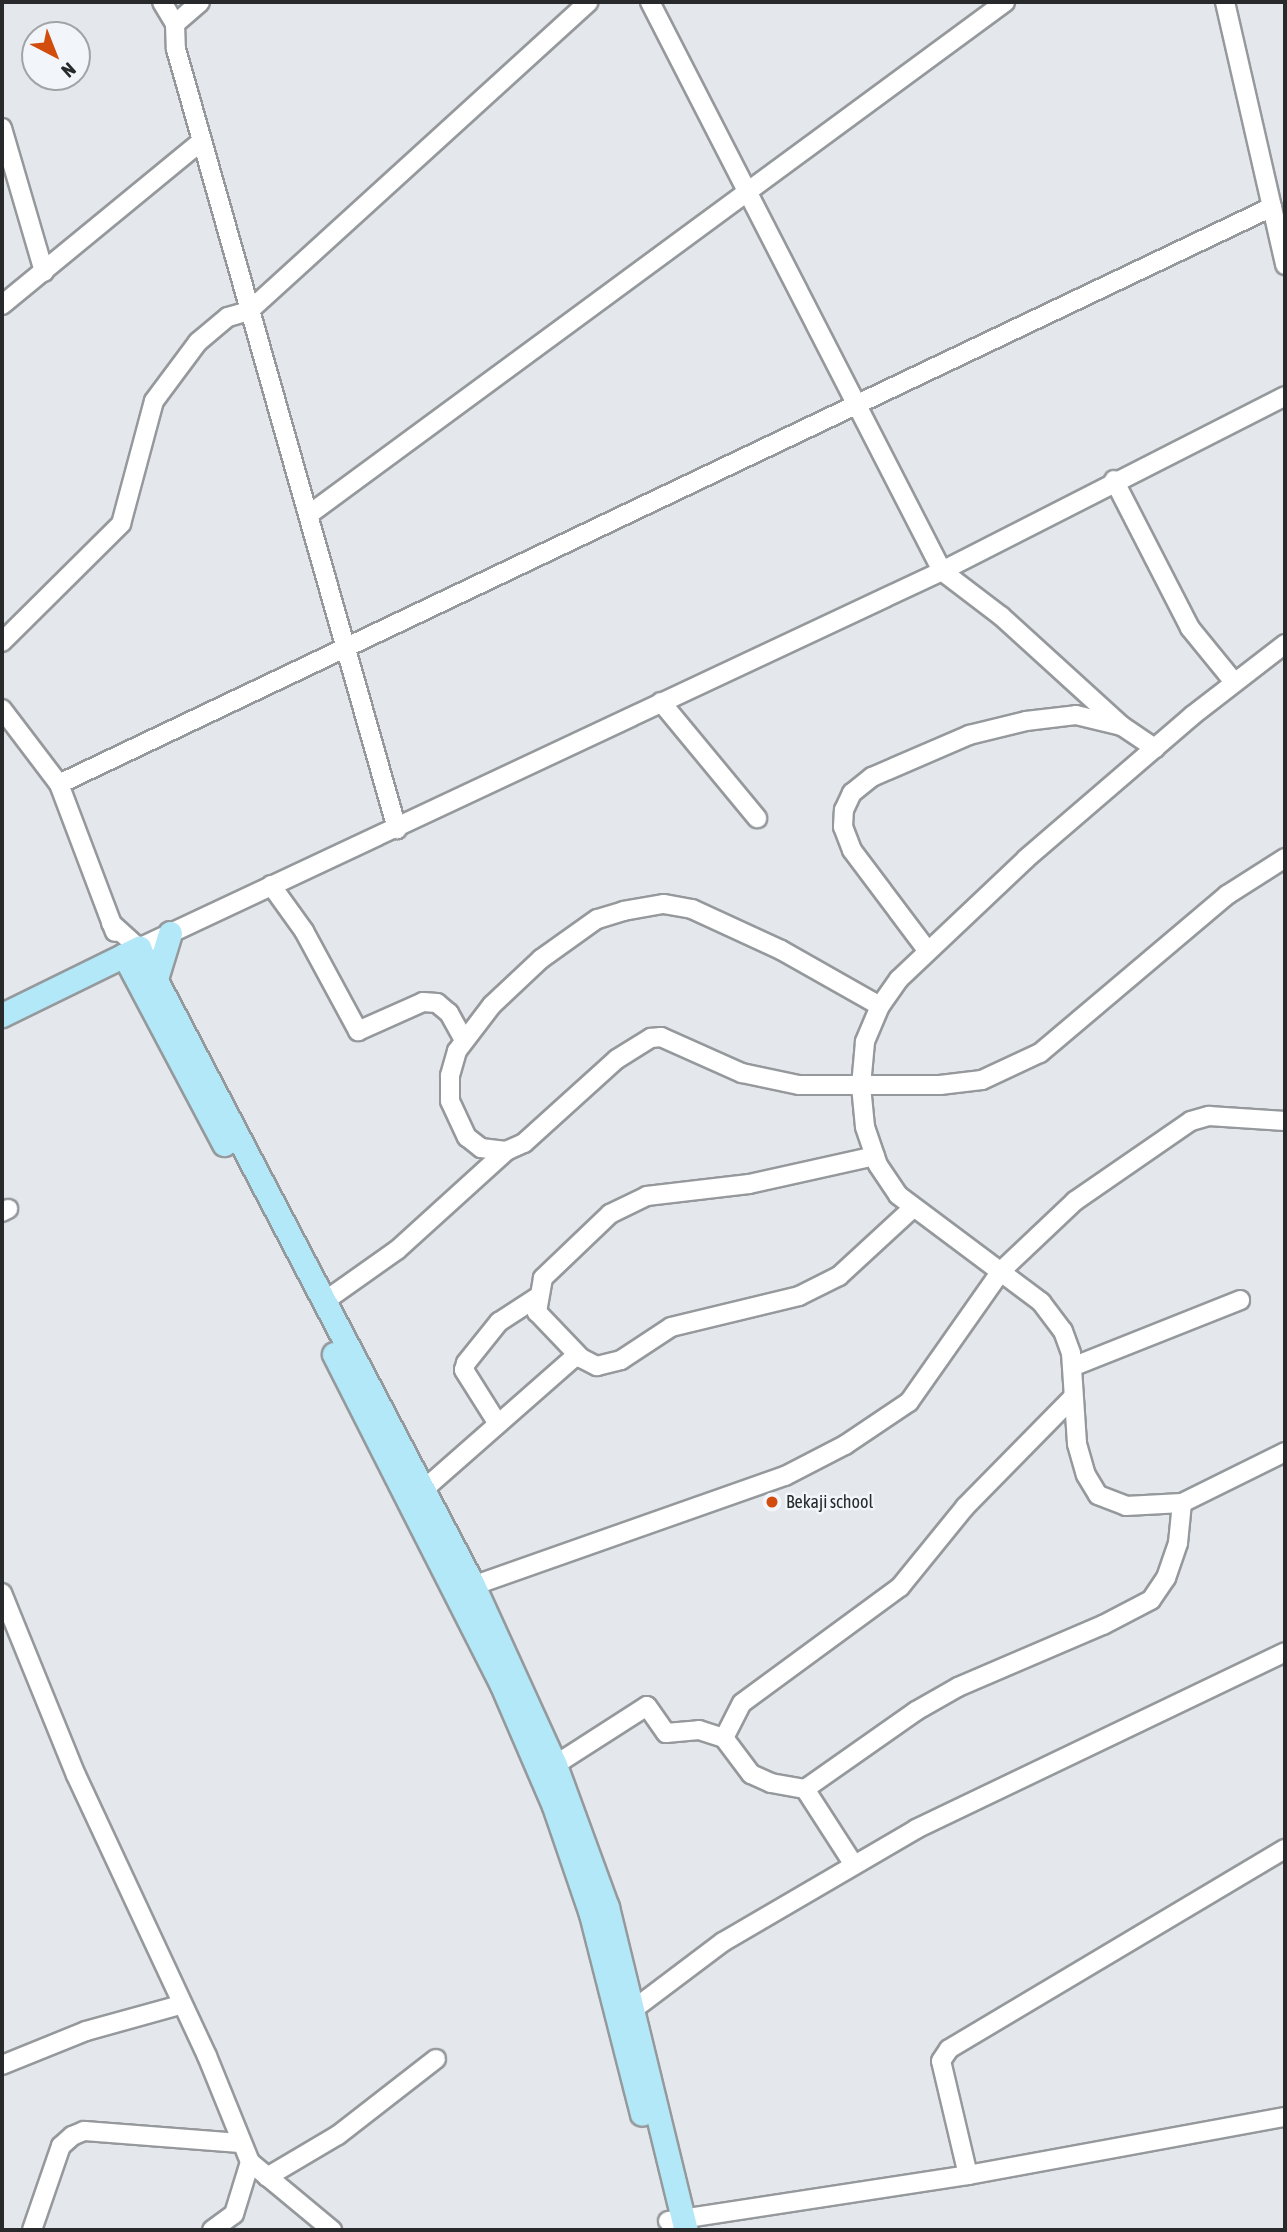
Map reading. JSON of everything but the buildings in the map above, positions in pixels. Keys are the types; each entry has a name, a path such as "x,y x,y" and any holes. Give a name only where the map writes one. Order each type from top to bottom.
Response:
{"main road":[{"path":"148,983 170,933"},
{"path":"2,1015 131,951 555,1765 607,1907 634,2009 677,2225"},
{"path":"98,968 148,983"},
{"path":"276,1226 325,1301 422,1491 554,1806 591,1914 677,2225"}],"street":[{"path":"162,2 175,24 176,49 249,311 310,513 397,829"},
{"path":"175,24 200,2"},
{"path":"2,642 121,524 154,401 198,342 228,317 249,311 589,2"},
{"path":"650,2 942,571 1001,615 1122,726 1155,748"},
{"path":"310,513 747,188 1005,2"},
{"path":"1225,2 1285,265"},
{"path":"2,128 44,272"},
{"path":"2,305 202,141"},
{"path":"59,784 346,651 1272,208"},
{"path":"2,709 59,784 111,923 131,951 397,829 942,571 1114,480 1285,396"},
{"path":"1114,480 1190,628 1234,682"},
{"path":"1285,644 1234,682 1155,748 927,950 880,1006 866,1042 861,1086 865,1127 875,1156 898,1195 1041,1302 1063,1331 1072,1367 1077,1444 1086,1475 1098,1495 1125,1506 1182,1503 1285,1452"},
{"path":"661,702 757,818"},
{"path":"927,950 852,850 843,827 844,810 852,793 872,777 969,735 1026,721 1076,715 1122,726"},
{"path":"325,1301 397,1250 506,1151 524,1143 617,1059 651,1038 673,1040 766,1080 861,1086 940,1085 982,1080 1017,1067 1040,1053 1227,895 1285,858"},
{"path":"271,885 304,931 358,1031 423,1002 437,1003 449,1013 464,1040"},
{"path":"506,1151 481,1148 457,1123 450,1076 464,1040 492,1005 541,959 597,919 663,904 692,909 727,924 880,1006"},
{"path":"465,1589 785,1476 845,1445 909,1402 1000,1271 1075,1201 1191,1121 1209,1116 1285,1121"},
{"path":"875,1156 749,1184 647,1196 610,1214 569,1250 543,1278 536,1298 537,1312 577,1355 597,1366 621,1360 671,1327 799,1296 839,1276 913,1208"},
{"path":"498,1424 464,1370 466,1363 499,1322 536,1298"},
{"path":"1072,1367 1240,1300"},
{"path":"422,1491 577,1355"},
{"path":"724,1738 742,1703 901,1587 965,1507 1073,1397"},
{"path":"555,1765 641,1706 653,1711 672,1735 699,1730 724,1738 751,1774 771,1783 805,1789 916,1710 958,1687 1151,1600 1166,1578 1178,1544 1182,1503"},
{"path":"2,1593 76,1775 250,2162 331,2230"},
{"path":"634,2009 723,1941 916,1829 1285,1653"},
{"path":"805,1789 854,1865"},
{"path":"968,2175 941,2061 949,2049 1285,1849"},
{"path":"2,2065 86,2031 180,2005"},
{"path":"267,2177 338,2135 436,2059"},
{"path":"677,2225 1285,2117"},
{"path":"32,2230 61,2146 72,2136 84,2131 241,2143"},
{"path":"212,2230 234,2214 250,2162"}],"place":[{"name":"Bekaji school","path":"772,1502"}]}
